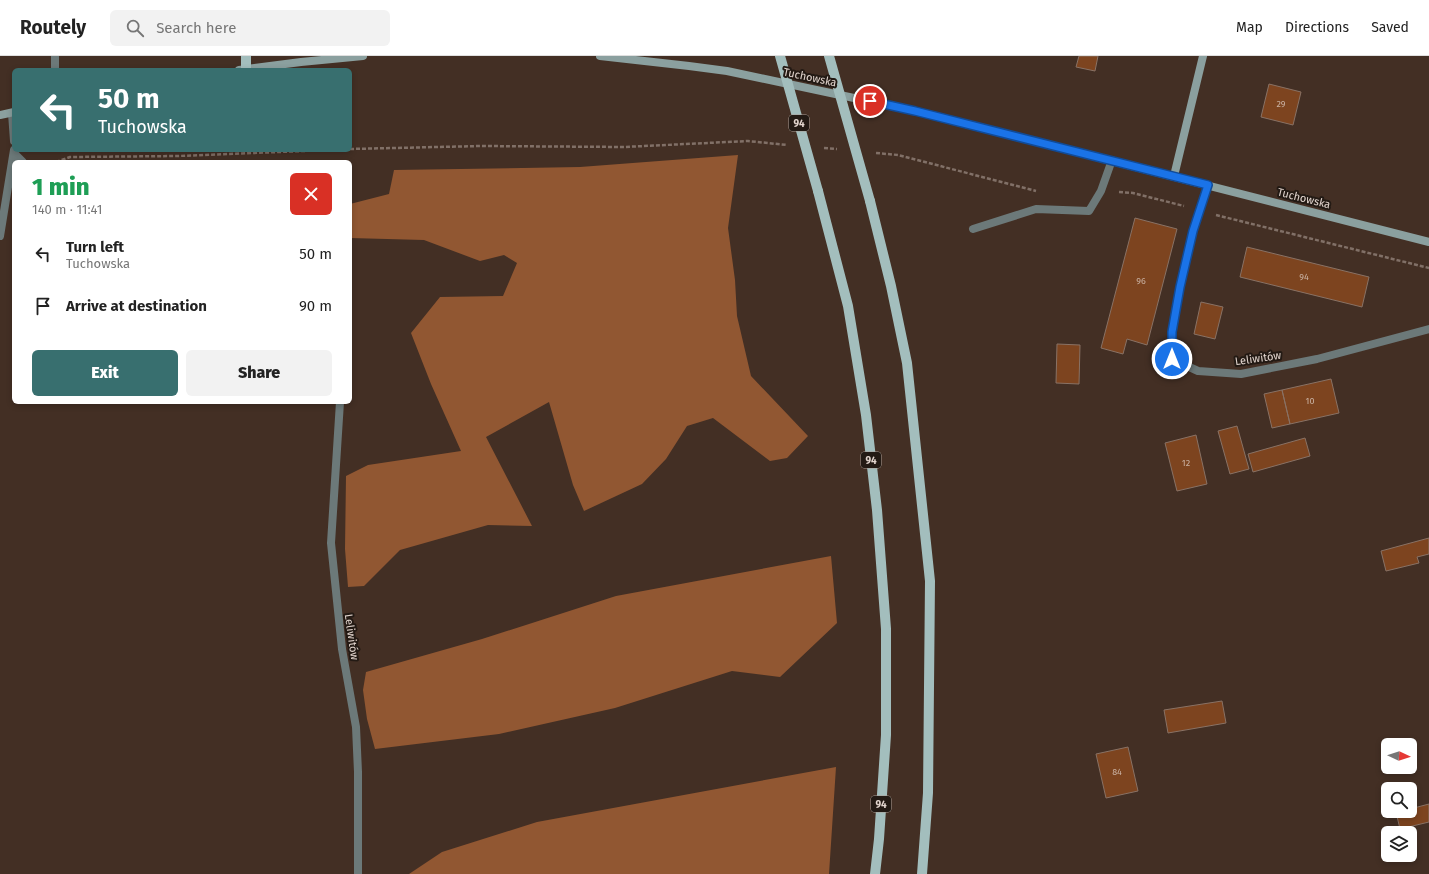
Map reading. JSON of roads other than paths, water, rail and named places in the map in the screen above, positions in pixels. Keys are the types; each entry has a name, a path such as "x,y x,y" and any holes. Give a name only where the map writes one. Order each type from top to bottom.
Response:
{"main road":[{"path":"243,68 246,56"},
{"path":"252,68 363,56"},
{"name":"Tuchowska","path":"600,56 688,66 765,79 915,111 1429,242"},
{"name":"94","path":"780,56 818,191 848,306 866,415 877,510 886,628 886,735 879,839 875,874"},
{"path":"829,56 870,201 907,363 930,581 928,793 922,874"},
{"path":"1174,176 1202,56"},
{"path":"0,115 12,113"}],"street":[{"path":"55,56 55,68"},
{"path":"15,152 21,160"},
{"path":"973,229 1036,209 1089,211 1101,191 1112,160"},
{"path":"0,236 12,169"},
{"name":"Leliwitów","path":"1208,185 1193,231 1172,332 1172,359 1198,371 1241,374 1317,359 1429,329"},
{"name":"Leliwitów","path":"340,404 331,543 342,649 356,727 358,874"}]}
